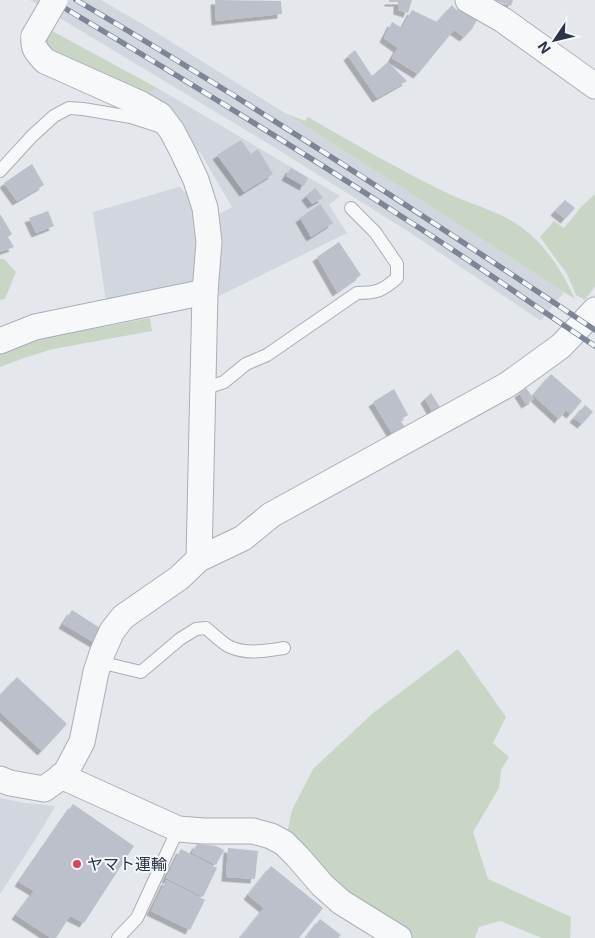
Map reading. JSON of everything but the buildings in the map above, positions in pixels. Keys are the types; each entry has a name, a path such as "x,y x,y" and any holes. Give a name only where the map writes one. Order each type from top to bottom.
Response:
{"street":[{"path":"55,0 34,36 34,46 38,54 45,61 141,104 160,115 172,131 196,180 205,208 209,242 205,292 199,559"},
{"path":"468,0 503,20 595,86"},
{"path":"0,341 35,327 205,292"},
{"path":"0,779 10,783 44,789 65,774 82,742 96,672 103,651 112,631 123,617 180,578 199,559 243,538 271,515 507,385 561,346 595,310"},
{"path":"61,776 178,829 204,831 253,830 271,836 284,843 322,885 341,902 399,938"}],"lane":[{"path":"0,171 32,136 54,116 69,108 83,108 131,117 172,131"},
{"path":"203,388 224,382 246,364 267,355 357,293 371,293 385,289 397,278 397,264 375,232 351,208"},
{"path":"99,662 141,672 180,639 196,629 206,628 228,645 242,651 262,652 284,648"},
{"path":"118,938 137,918 178,829"}],"shaded area":[{"path":"30,0 101,0 285,113 564,292 541,321 406,230 269,144"},
{"path":"159,89 340,196 329,205 347,233 219,296 216,216 232,207 200,152 196,155 134,95"},
{"path":"179,187 186,193 202,241 197,282 106,302 93,212"},
{"path":"0,798 55,806 0,894"}],"green space":[{"path":"43,26 159,89 134,95 45,53"},
{"path":"285,113 305,121 308,117 427,183 455,197 506,217 533,236 548,253 560,270 575,299"},
{"path":"595,194 595,286 585,300 576,295 567,274 540,237 554,221 564,228 582,206"},
{"path":"0,259 4,259 16,272 5,299 0,300"},
{"path":"150,318 152,331 53,349 0,367 0,354 38,339"},
{"path":"458,649 506,717 493,743 509,757 501,770 499,788 473,832 488,879 571,917 570,938 542,938 500,921 479,927 475,938 409,938 282,856 292,810 313,769 373,713"}],"railway":[{"path":"51,0 321,165 457,252 595,346"},
{"path":"76,0 208,79 338,161 595,330"}],"place":[{"name":"ヤマト運輸","path":"77,864"}]}
